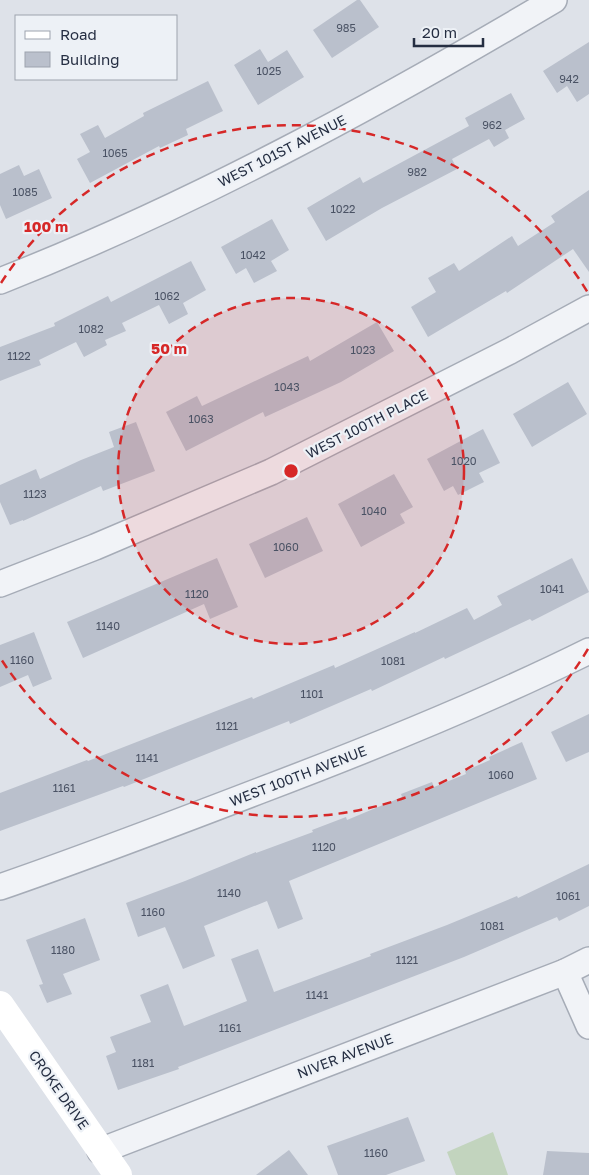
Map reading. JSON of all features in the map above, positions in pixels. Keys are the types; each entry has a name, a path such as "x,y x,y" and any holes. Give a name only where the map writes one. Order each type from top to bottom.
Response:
{"street":[{"name":"WEST 101ST AVENUE","path":"0,281 58,258 175,206 303,142 447,63 554,0"},
{"name":"WEST 100TH PLACE","path":"0,584 95,547 270,472 510,351 589,308"},
{"name":"WEST 100TH AVENUE","path":"0,887 109,849 370,748 542,674 589,651"},
{"name":"NIVER AVENUE","path":"100,1151 564,972 589,960"},
{"path":"564,972 589,1026"},
{"name":"CROKE DRIVE","path":"0,1005 118,1175"}],"green space":[{"path":"493,1132 508,1175 456,1175 447,1152"}],"building":[{"path":"357,0 360,0 379,27 332,58 313,30"},
{"path":"589,42 589,94 577,102 567,86 557,93 543,71"},
{"path":"260,49 268,62 287,50 304,77 258,105 234,65"},
{"path":"208,81 223,111 186,129 188,135 160,148 159,146 90,183 77,159 90,152 80,134 98,125 105,138 144,116 143,113"},
{"path":"511,93 525,119 505,130 509,138 494,147 489,139 452,159 457,169 382,208 326,241 307,208 360,177 363,183 469,126 465,118"},
{"path":"19,165 24,176 39,169 52,198 6,219 0,205 0,174"},
{"path":"589,190 589,272 573,249 507,293 506,291 428,337 411,307 436,292 428,278 454,263 459,271 512,236 518,246 555,222 551,216"},
{"path":"272,219 289,250 271,261 277,271 254,283 246,268 236,274 221,247"},
{"path":"191,261 206,290 183,303 188,314 169,324 159,305 122,323 126,331 105,340 107,345 84,357 76,342 39,360 41,365 0,381 0,347 55,326 54,323 108,296 111,302"},
{"path":"377,322 394,351 341,382 265,417 263,412 186,451 166,412 197,396 202,406 308,356 310,361"},
{"path":"568,382 587,414 532,447 513,414"},
{"path":"136,422 155,471 103,491 101,486 10,525 0,502 0,485 36,469 40,479 114,447 109,432"},
{"path":"483,429 500,463 479,473 484,482 458,495 453,486 444,491 427,459"},
{"path":"394,474 413,507 400,514 405,523 361,547 338,504"},
{"path":"307,517 323,551 265,578 249,544"},
{"path":"217,558 238,607 210,619 204,604 83,658 67,622"},
{"path":"572,558 589,592 532,621 530,619 372,691 371,689 290,724 289,721 124,787 0,831 0,793 252,697 253,699 334,665 335,668 467,608 474,620 502,605 497,596"},
{"path":"34,632 52,679 33,687 28,675 0,687 0,645"},
{"path":"589,714 589,752 566,762 551,732"},
{"path":"522,742 537,779 289,881 303,919 278,929 267,901 204,926 215,956 183,969 165,927 138,937 126,903 256,852 313,832 312,830 346,817 347,820 402,797 401,794 432,782 434,787 466,774 465,771 490,760 489,757"},
{"path":"589,864 589,906 559,921 557,917 464,957 178,1067 179,1069 118,1090 106,1056 116,1052 110,1037 151,1022 140,995 168,984 184,1026 247,1001 231,959 258,949 274,992 371,956 370,954 517,896 518,898"},
{"path":"85,918 100,960 63,974 72,994 47,1003 39,985 43,984 26,940"},
{"path":"408,1117 425,1161 386,1175 338,1175 327,1146"},
{"path":"289,1150 308,1175 256,1175"},
{"path":"547,1151 589,1153 589,1175 543,1175"}]}
